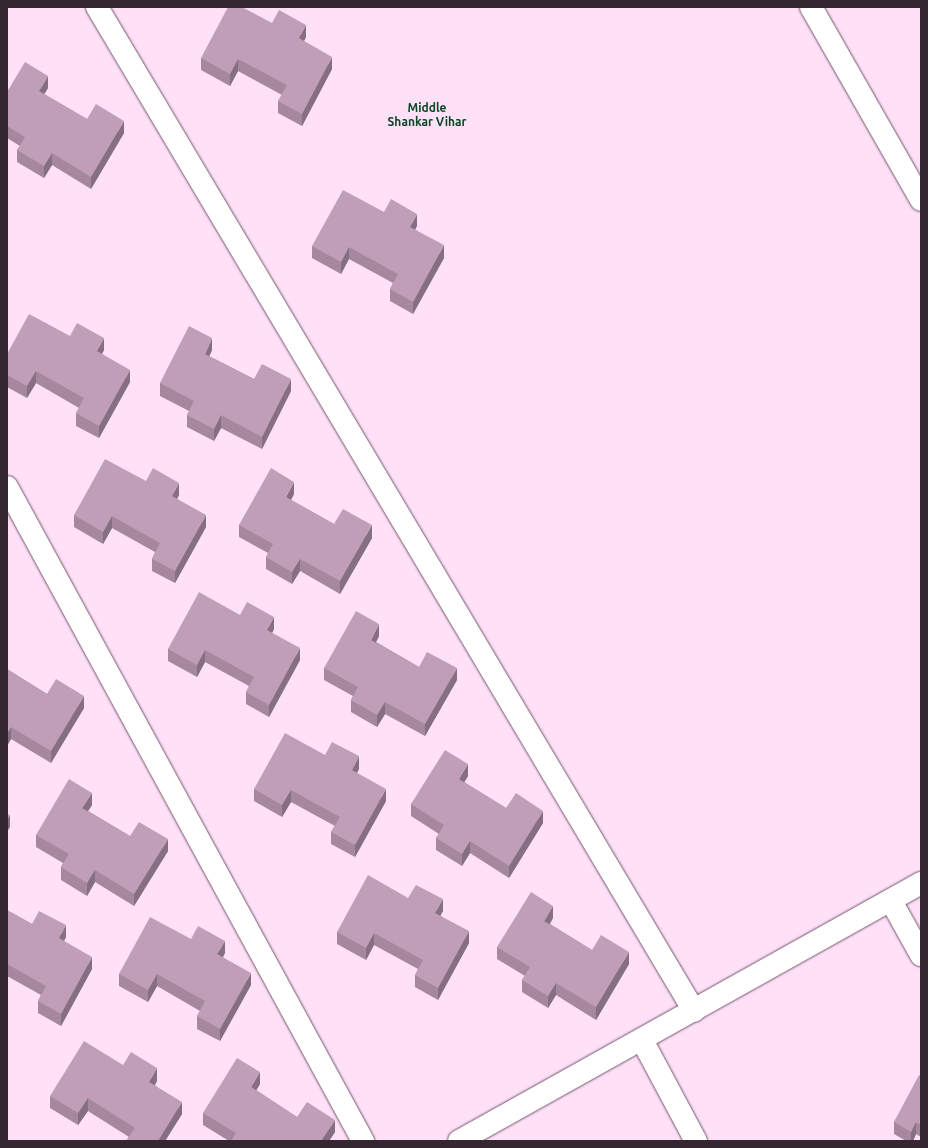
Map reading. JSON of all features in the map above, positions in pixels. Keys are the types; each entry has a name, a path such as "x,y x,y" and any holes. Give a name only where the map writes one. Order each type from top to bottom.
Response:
{"street":[{"path":"97,7 694,1011"},
{"path":"811,7 921,200"},
{"path":"7,487 363,1141"},
{"path":"459,1141 921,884"},
{"path":"890,901 921,955"},
{"path":"642,1040 696,1141"}],"building":[{"path":"228,7 242,7 272,23 279,10 306,25 299,38 332,57 302,114 278,101 287,85 238,59 230,74 201,58"},
{"path":"25,62 48,76 39,91 87,119 96,104 124,121 91,177 52,153 44,166 17,150 25,137 7,126 7,92"},
{"path":"343,190 384,212 391,199 417,214 410,227 444,245 413,302 390,289 398,274 349,247 341,262 312,246"},
{"path":"29,314 70,336 77,323 104,338 97,351 130,370 99,426 76,413 84,398 36,371 27,386 7,375 7,354"},
{"path":"189,326 212,338 205,354 254,379 262,364 291,379 262,437 221,415 214,429 187,415 194,401 160,383"},
{"path":"105,459 146,481 153,468 179,483 172,496 206,515 175,571 152,559 160,543 112,516 103,532 74,515"},
{"path":"271,468 294,482 286,497 334,524 343,509 372,525 340,581 300,559 292,572 266,557 273,544 239,525"},
{"path":"199,592 240,615 247,602 274,617 267,630 300,648 269,705 246,692 254,677 205,650 197,665 168,649"},
{"path":"356,611 379,624 371,640 419,667 427,652 457,668 425,724 385,702 377,715 351,700 358,687 324,668"},
{"path":"7,669 47,694 56,679 84,696 51,751 11,727 7,734"},
{"path":"285,733 325,755 332,742 359,756 352,770 386,789 355,845 331,832 340,817 291,790 282,805 254,789"},
{"path":"445,750 468,764 459,779 506,808 516,793 543,811 509,866 470,841 462,854 436,838 444,825 411,804"},
{"path":"69,779 92,793 82,808 130,836 139,822 168,839 134,894 95,870 87,883 61,867 69,854 36,835"},
{"path":"368,875 408,898 416,885 443,899 435,913 469,931 438,988 415,975 423,960 374,933 366,948 337,932"},
{"path":"531,892 553,906 544,921 592,950 601,935 629,952 596,1007 556,983 548,996 522,980 530,967 497,947"},
{"path":"7,910 32,924 39,911 66,925 59,938 92,957 61,1014 38,1001 46,986 7,964"},
{"path":"150,917 191,939 198,926 225,941 217,954 251,973 220,1029 197,1016 205,1001 157,974 148,990 119,974"},
{"path":"84,1041 123,1065 131,1052 157,1068 149,1082 182,1102 158,1141 126,1141 135,1128 88,1098 78,1113 50,1096"},
{"path":"237,1058 260,1072 251,1087 297,1117 307,1102 335,1120 321,1141 231,1141 236,1133 203,1113"},
{"path":"919,1075 921,1076 921,1125 916,1122 911,1132 894,1122"}],"district":[{"name":"Middle Shankar Vihar","path":"427,115"}]}
